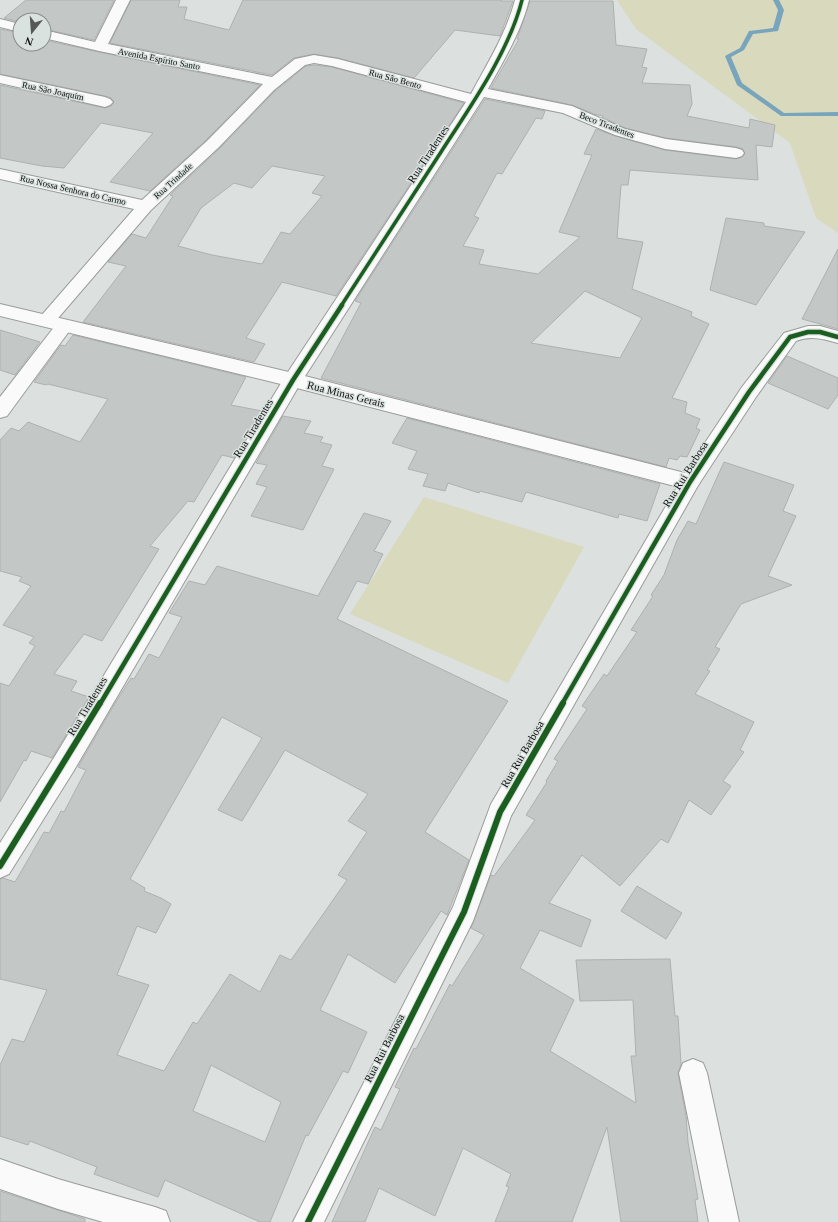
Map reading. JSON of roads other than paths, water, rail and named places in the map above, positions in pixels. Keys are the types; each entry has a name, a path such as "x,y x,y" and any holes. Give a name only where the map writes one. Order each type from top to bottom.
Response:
{"street":[{"path":"99,47 123,0"},
{"name":"Rua Tiradentes","path":"0,866 64,764 293,380 477,96 507,41 518,16 522,0"},
{"path":"0,23 12,26"},
{"name":"Avenida Espírito Santo","path":"52,36 99,47 275,82"},
{"name":"Rua São Bento","path":"314,59 333,62 477,96"},
{"name":"Rua Trindade","path":"0,411 56,323 145,206 213,144 275,82 300,62 314,59"},
{"name":"Rua São Joaquim","path":"0,79 105,102"},
{"name":"Beco Tiradentes","path":"477,96 567,109 620,132 665,144 736,153"},
{"name":"Rua Nossa Senhora do Carmo","path":"0,174 145,206"},
{"name":"Rua Minas Gerais","path":"0,310 293,380 690,482"},
{"name":"Rua Rui Barbosa","path":"308,1222 464,912 500,812 690,482 749,392 790,337 797,333 820,332 838,337"},
{"path":"692,1073 724,1222"},
{"path":"0,1174 58,1194 155,1222"}],"waterway":[{"path":"776,0 781,10 776,30 751,32 742,49 728,56 739,84 783,115 838,114"}]}
